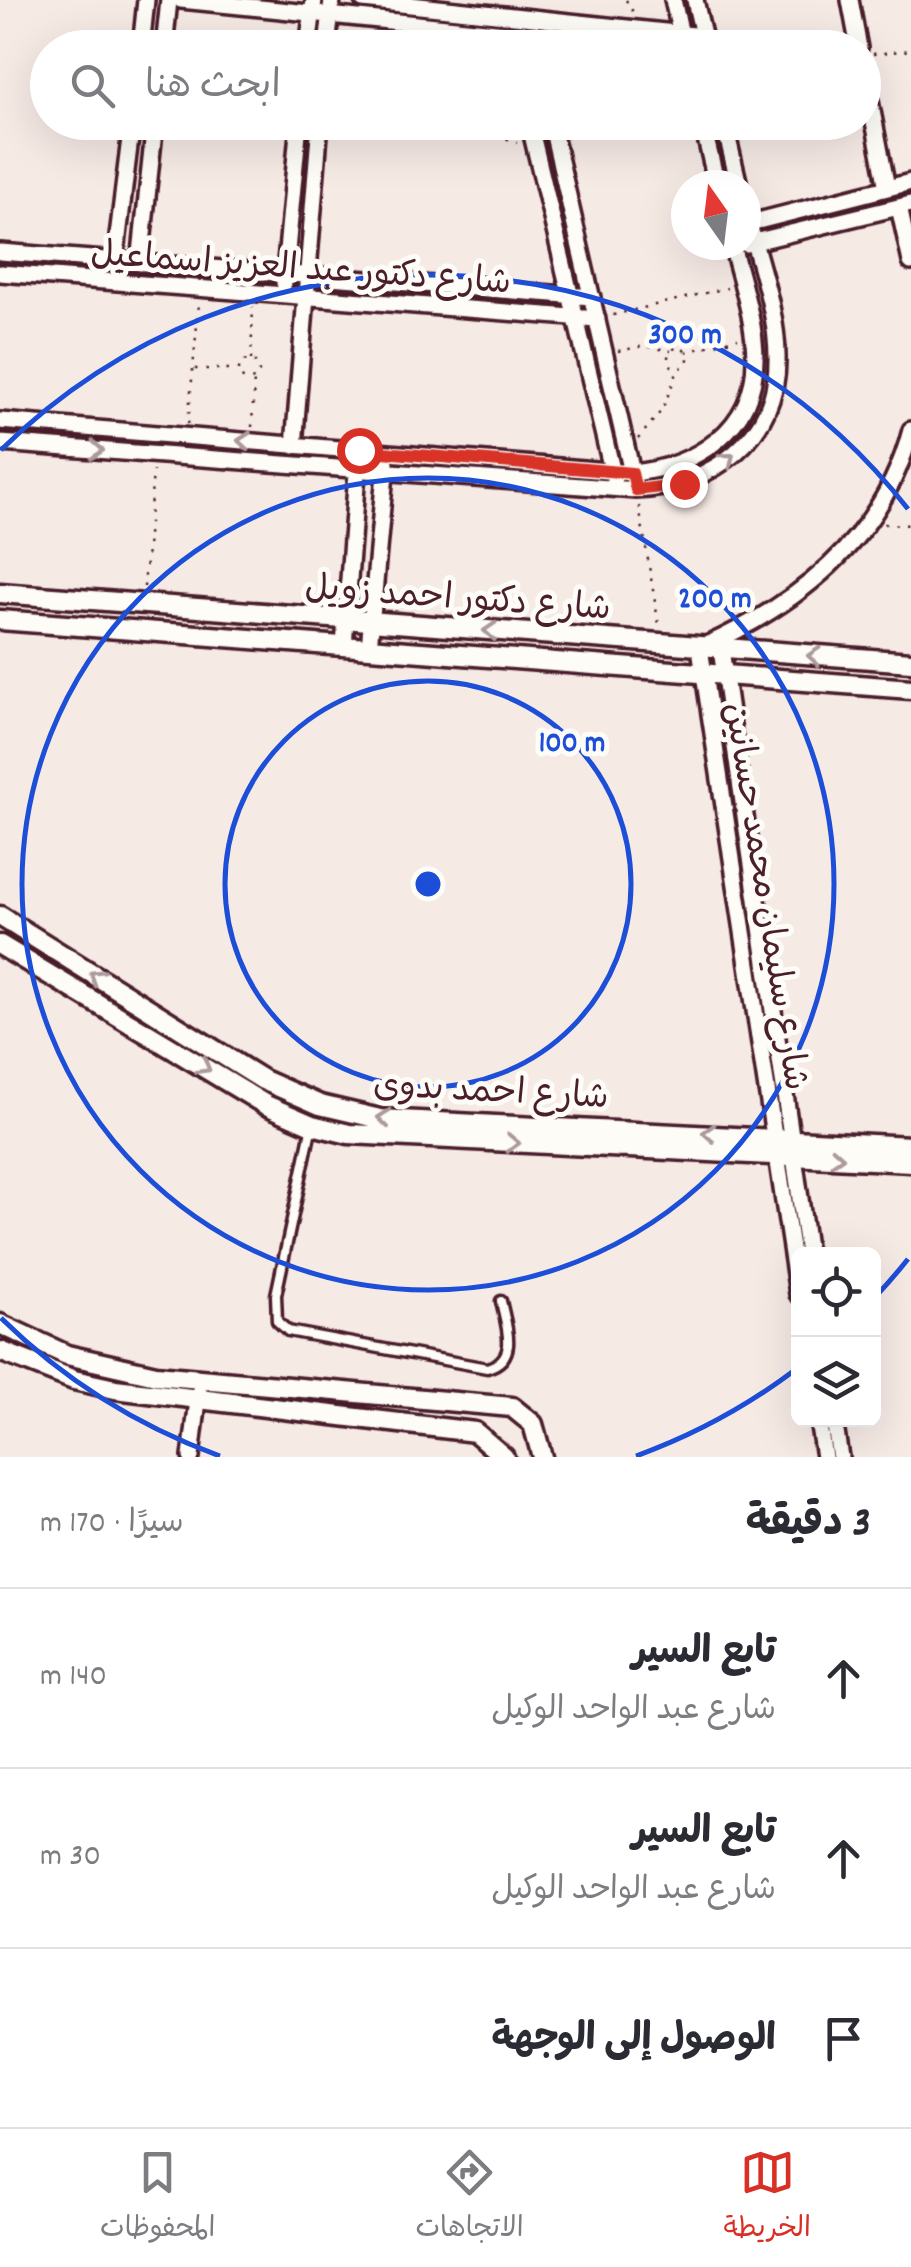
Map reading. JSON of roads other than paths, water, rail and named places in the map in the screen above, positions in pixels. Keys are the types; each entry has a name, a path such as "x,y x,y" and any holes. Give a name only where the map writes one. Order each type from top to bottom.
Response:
{"street":[{"path":"142,30 146,0"},
{"path":"166,30 169,0"},
{"path":"181,0 313,7 446,30"},
{"path":"363,0 615,30"},
{"path":"673,0 680,30"},
{"path":"695,0 702,30"},
{"path":"850,0 856,30"},
{"path":"504,15 508,30"},
{"path":"527,17 530,30"},
{"path":"115,261 130,140"},
{"path":"140,263 154,140"},
{"path":"284,294 297,140"},
{"path":"294,446 304,275 318,140"},
{"path":"533,140 616,488"},
{"path":"555,140 636,490"},
{"path":"707,140 714,170"},
{"path":"728,140 735,170"},
{"path":"878,140 887,188"},
{"path":"761,217 911,182"},
{"path":"761,240 905,205 911,262"},
{"name":"شارع دكتور عبد العزيز اسماعيل","path":"0,252 592,296"},
{"path":"0,421 632,473 688,461 728,430 752,386 756,360 741,260"},
{"path":"0,443 664,489 703,477 738,453 762,420 778,360 746,260"},
{"name":"شارع دكتور عبد العزيز اسماعيل","path":"0,273 597,319"},
{"path":"700,648 798,594 828,571 868,523 894,479 911,430"},
{"path":"344,646 359,450"},
{"path":"370,648 387,452"},
{"name":"شارع دكتور احمد زويل","path":"0,594 911,662"},
{"name":"شارع دكتور احمد زويل","path":"0,620 911,689"},
{"name":"شارع سليمان محمد حسانين","path":"700,648 783,1145"},
{"name":"شارع سليمان محمد حسانين","path":"721,649 783,1145"},
{"name":"شارع احمد بدوى","path":"0,916 263,1080 320,1104 380,1119 783,1145 911,1162"},
{"name":"شارع احمد بدوى","path":"0,945 266,1104 312,1124 380,1138 911,1146"},
{"path":"783,1145 806,1247"},
{"path":"783,1145 793,1247"},
{"path":"0,1324 67,1355 111,1367 512,1406 534,1424 542,1457"},
{"path":"0,1351 74,1380 475,1432 504,1457"},
{"path":"190,1457 201,1378"},
{"path":"819,1427 824,1457"},
{"path":"835,1427 840,1457"}],"lane":[{"path":"312,1124 274,1309 277,1321 288,1331 487,1368 506,1356 510,1344 501,1301"}]}
